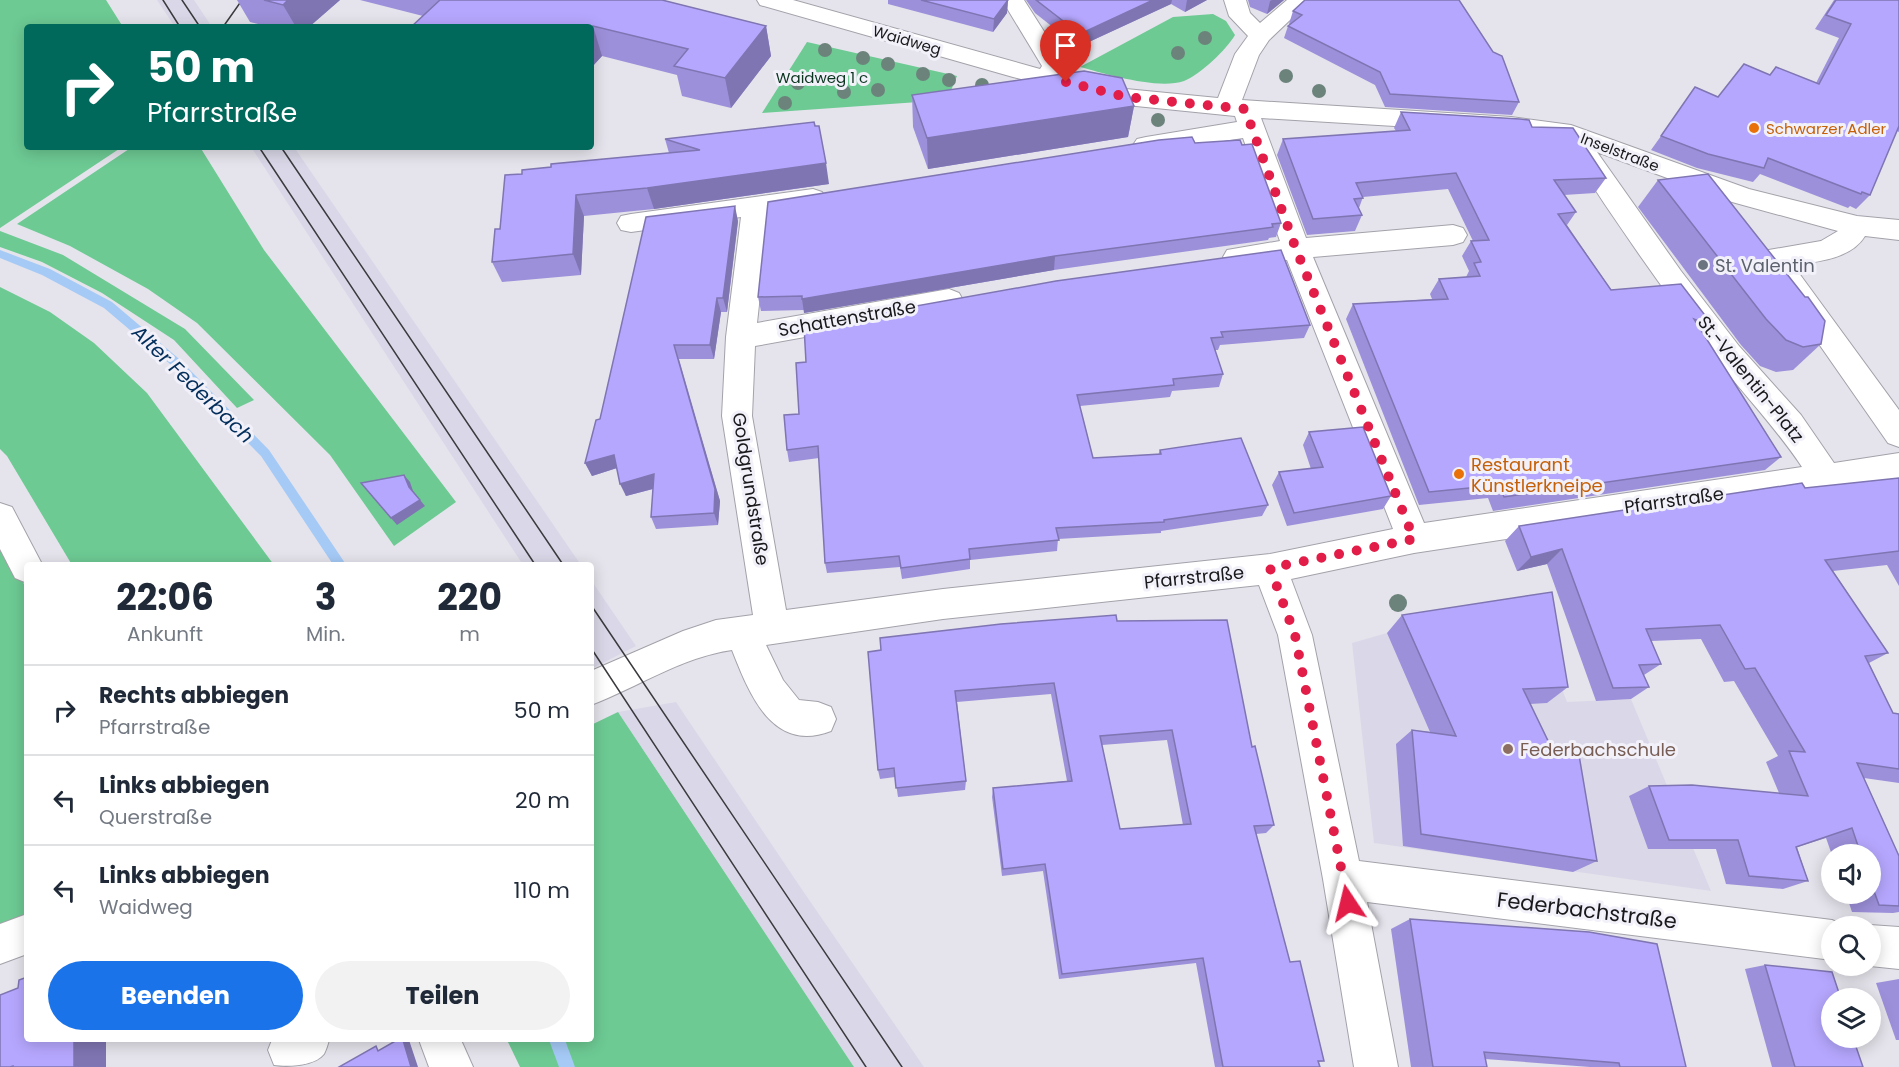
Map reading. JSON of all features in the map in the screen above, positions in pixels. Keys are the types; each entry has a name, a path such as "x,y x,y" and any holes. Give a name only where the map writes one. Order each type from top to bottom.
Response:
{"street":[{"name":"Waidweg","path":"768,0 1046,78 1126,97 1241,114"},
{"path":"1013,0 1054,66 1046,78"},
{"path":"1235,0 1235,8 1242,19 1261,35"},
{"path":"1300,0 1261,35 1247,54 1241,114 1414,539"},
{"path":"1118,149 1241,114"},
{"name":"Inselstraße","path":"1241,114 1511,125 1571,134 1741,196 1857,226 1899,230"},
{"name":"St.-Valentin-Platz","path":"1571,134 1671,278 1729,354 1790,424 1826,477"},
{"path":"631,223 838,194"},
{"name":"Goldgrundstraße","path":"756,207 741,336 737,416 757,630 756,664 780,707 794,718 818,718"},
{"path":"1857,226 1853,236 1836,246 1773,258 1899,434"},
{"path":"1215,260 1296,249 1453,235"},
{"name":"Schattenstraße","path":"741,336 973,296"},
{"name":"Pfarrstraße","path":"594,687 682,647 716,636 943,604 1270,568 1414,539 1899,466"},
{"path":"0,517 24,562"},
{"path":"1270,568 1295,635 1377,1067"},
{"name":"Federbachstraße","path":"1343,879 1821,939"},
{"path":"0,944 24,935"},
{"path":"1881,946 1899,948"},
{"path":"441,1042 451,1067"}],"shaded area":[{"path":"157,0 194,0 210,24 173,24"},
{"path":"253,150 296,150 579,562 521,562"},
{"path":"594,584 636,646 594,667"},
{"name":"Federbachschule","path":"1533,612 1567,702 1631,699 1711,891 1374,843 1352,643 1387,633"},
{"path":"676,702 924,1067 854,1067 618,712"}],"green space":[{"path":"0,0 106,0 121,24 24,24 24,150 117,150 0,228"},
{"path":"1213,14 1226,21 1235,35 1226,48 1212,61 1184,81 1160,84 1117,77 1080,67 1173,17"},
{"name":"Waidweg 1 c","path":"807,42 957,76 947,100 762,113"},
{"path":"128,150 202,150 264,250 456,502 394,546 330,455 197,323 148,289 70,246 17,224"},
{"path":"0,231 63,255 185,329 254,400 237,408 174,340 102,293 42,262 0,247"},
{"path":"0,287 50,312 94,343 147,393 272,562 70,562 7,456 0,449"},
{"path":"0,538 24,584 24,919 0,928"},
{"path":"618,712 854,1067 520,1067 508,1042 594,1042 594,724"}],"building":[{"path":"264,0 288,0 283,5"},
{"path":"440,0 662,0 766,26 725,78 674,66 688,49 594,26 594,24 414,24"},
{"path":"921,0 1008,0 994,19"},
{"path":"1036,0 1153,0 1080,34"},
{"path":"1305,0 1459,0 1493,52 1502,56 1519,102 1390,94 1380,72 1288,26 1302,15 1293,11"},
{"path":"1836,0 1899,0 1899,126 1870,195 1862,192 1861,194 1768,158 1764,168 1708,154 1661,136 1695,87 1718,97 1744,64 1770,75 1776,67 1819,84 1851,24 1826,15"},
{"path":"1084,71 1122,78 1134,106 927,138 912,95"},
{"path":"1401,112 1520,119 1529,120 1532,127 1573,128 1606,178 1554,180 1576,212 1558,214 1611,290 1681,284 1714,327 1694,319 1781,457 1504,497 1499,485 1429,492 1353,304 1448,299 1439,279 1480,276 1474,263 1481,262 1471,241 1489,240 1456,173 1356,183 1363,198 1354,199 1362,215 1313,219 1283,139 1410,130"},
{"path":"814,122 815,126 819,126 826,163 647,188 576,195 573,254 492,262 495,229 500,229 505,175 522,174 522,170 551,167 551,164 700,150 665,139"},
{"path":"1192,137 1195,143 1240,140 1242,145 1252,144 1281,223 1272,224 1273,227 1055,256 802,299 802,296 758,297 768,202 1159,140"},
{"path":"1708,174 1825,321 1821,344 1803,347 1786,340 1766,319 1658,180"},
{"path":"735,206 723,298 717,298 710,345 674,345 715,489 714,513 651,517 654,474 620,484 614,455 585,463 596,420 600,419 646,217"},
{"path":"1281,250 1310,325 1221,332 1223,337 1211,338 1223,374 1173,379 1174,385 1077,395 1093,458 1161,454 1160,450 1241,438 1268,505 1164,520 1164,522 1056,528 1059,540 969,549 970,559 901,568 899,556 825,563 818,446 787,450 784,415 799,414 796,363 806,362 804,326 1056,281"},
{"path":"1363,427 1391,496 1294,513 1279,472 1323,467 1309,432"},
{"path":"404,475 409,487 420,500 391,518 361,483"},
{"path":"1899,478 1899,551 1825,560 1888,653 1865,656 1893,713 1899,714 1899,769 1857,763 1899,856 1899,906 1879,905 1881,904 1881,844 1857,844 1852,828 1796,847 1808,881 1749,876 1738,840 1669,840 1649,786 1692,785 1808,796 1789,751 1805,752 1755,668 1745,669 1720,625 1646,629 1661,664 1639,665 1649,687 1613,688 1562,549 1531,557 1519,526 1802,483 1805,488"},
{"path":"1552,592 1568,687 1523,689 1553,751 1579,755 1597,861 1421,834 1412,730 1456,736 1402,615"},
{"path":"1116,615 1117,621 1227,620 1252,747 1255,746 1274,825 1254,826 1290,962 1300,961 1324,1061 1318,1061 1320,1067 1223,1067 1203,958 1062,974 1045,864 1003,869 993,788 1072,781 1054,683 955,691 966,781 896,788 894,768 878,770 868,652 881,650 880,638 1001,624","holes":["1172,730 1191,824 1120,829 1100,736"]},
{"path":"1410,919 1589,932 1657,944 1686,1067 1620,1067 1619,1063 1484,1052 1487,1067 1433,1067"},
{"path":"1765,965 1821,971 1821,976 1833,976 1837,988 1821,988 1821,1048 1856,1048 1863,1067 1795,1067"},
{"path":"24,978 24,1042 74,1042 74,1067 0,1067 0,995 18,988 19,980"},
{"path":"394,1042 404,1042 411,1067 339,1067 376,1046 378,1051"}],"waterway":[{"name":"Alter Federbach","path":"0,254 46,272 108,305 174,361 265,453 338,562"},
{"name":"Alter Federbach","path":"558,1042 567,1067"}],"tram line":[{"path":"163,0 178,24"},
{"path":"182,0 198,24"},
{"path":"225,24 242,0"},
{"path":"261,150 533,562"},
{"path":"283,150 561,562"},
{"path":"594,609 902,1067"},
{"path":"594,653 866,1067"}],"place":[{"name":"Schwarzer Adler","path":"1754,128"},
{"name":"St. Valentin","path":"1703,265"},
{"name":"Restaurant Künstlerkneipe","path":"1459,474"},
{"name":"Federbachschule","path":"1508,749"}],"route":[{"path":"1066,82 1126,97 1245,109 1296,249 1414,539 1270,568 1295,635 1348,903"}]}
